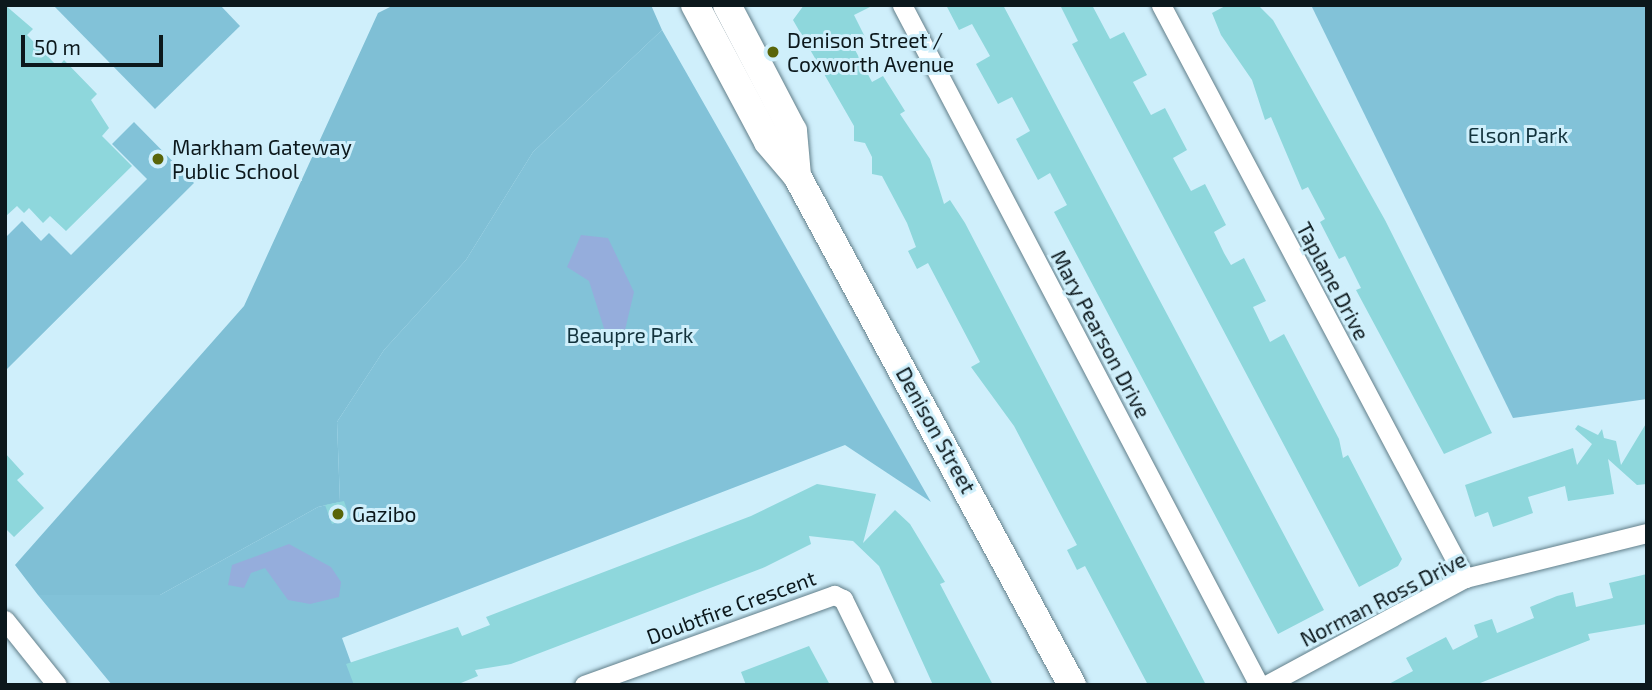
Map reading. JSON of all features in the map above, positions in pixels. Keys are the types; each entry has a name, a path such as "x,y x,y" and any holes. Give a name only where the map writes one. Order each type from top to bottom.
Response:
{"street":[{"name":"Mary Pearson Drive","path":"902,5 1259,685"},
{"name":"Taplane Drive","path":"1161,5 1465,578"},
{"name":"Denison Street","path":"712,8 793,131 797,176 1072,685"},
{"name":"Norman Ross Drive","path":"1266,685 1465,578 1647,533"},
{"name":"Doubtfire Crescent","path":"584,685 834,595 843,600 886,685"},
{"path":"5,620 57,685"}],"green space":[{"path":"53,5 220,5 240,26 155,109"},
{"name":"Elson Park","path":"1311,5 1647,5 1647,399 1513,418"},
{"name":"Beaupre Park","path":"662,30 931,502 845,445 342,638 359,685 112,685 38,595 160,595 318,507 340,502 337,422 384,350 466,260 533,152"},
{"path":"134,122 194,183 6,370 5,238 22,221 41,241 49,233 71,255 147,179 112,144"}],"shaded area":[{"path":"394,5 651,5 662,30 533,152 466,260 384,350 337,422 340,502 318,507 160,595 38,595 15,565 244,306 378,13"},
{"path":"581,235 608,238 634,292 621,347 608,341 589,281 567,267"},
{"path":"289,544 331,567 341,582 339,597 310,604 288,600 265,568 251,573 244,588 228,585 232,565"}],"building":[{"path":"5,5 33,29 27,35 58,67 64,60 97,94 91,100 109,128 102,136 132,166 66,231 50,216 43,223 29,208 24,213 17,206 5,217"},
{"path":"804,5 874,5 854,15 866,39 853,46 872,82 883,76 905,111 900,114 930,159 944,204 950,200 965,223 1206,685 1148,685 1085,566 1077,570 1067,550 1077,545 1014,426 971,367 980,362 928,263 917,269 908,251 916,247 907,223 882,176 872,174 872,157 865,143 854,141 854,126 793,20"},
{"path":"946,5 1003,5 1324,610 1278,634 1054,212 1067,205 1050,173 1038,180 1016,139 1030,131 1012,97 998,104 976,64 990,56 972,24 959,30"},
{"path":"1060,5 1092,5 1110,39 1124,32 1147,75 1133,82 1151,115 1165,108 1187,150 1173,158 1191,191 1205,184 1226,225 1214,232 1224,253 1231,265 1244,258 1266,301 1253,307 1270,342 1284,334 1339,439 1343,458 1348,455 1402,559 1398,566 1359,587 1072,44 1078,41"},
{"path":"1227,5 1258,5 1273,20 1385,220 1492,433 1444,454 1356,290 1361,288 1345,256 1339,259 1320,222 1325,219 1308,187 1302,190 1271,117 1265,120 1252,80 1221,35 1212,13"},
{"path":"1647,422 1647,484 1637,485 1608,459 1614,494 1568,501 1565,486 1528,497 1533,513 1508,522 1493,527 1488,512 1475,517 1465,485 1573,448 1577,465 1592,444 1575,429 1578,425 1598,435 1602,429 1604,438 1616,441 1621,465"},
{"path":"5,453 24,474 17,480 44,508 14,537 5,528"},
{"path":"817,484 876,494 863,543 895,510 910,524 945,582 940,584 993,685 933,685 879,566 853,541 809,536 811,544 765,567 511,664 475,670 478,676 456,685 354,685 346,664 458,627 462,636 490,625 486,617 751,516"},
{"name":"Gazibo","path":"344,501 350,518 332,524 325,505"},
{"path":"1647,574 1647,624 1588,634 1590,640 1475,685 1387,685 1413,671 1406,658 1446,637 1453,650 1478,637 1474,625 1492,619 1497,633 1534,618 1530,607 1557,596 1573,592 1576,607 1613,598 1609,583"},
{"path":"809,646 830,685 746,685 741,672"}],"place":[{"name":"Denison Street / Coxworth Avenue","path":"773,52"},
{"name":"Markham Gateway Public School","path":"158,159"},
{"name":"Gazibo","path":"338,514"}]}
